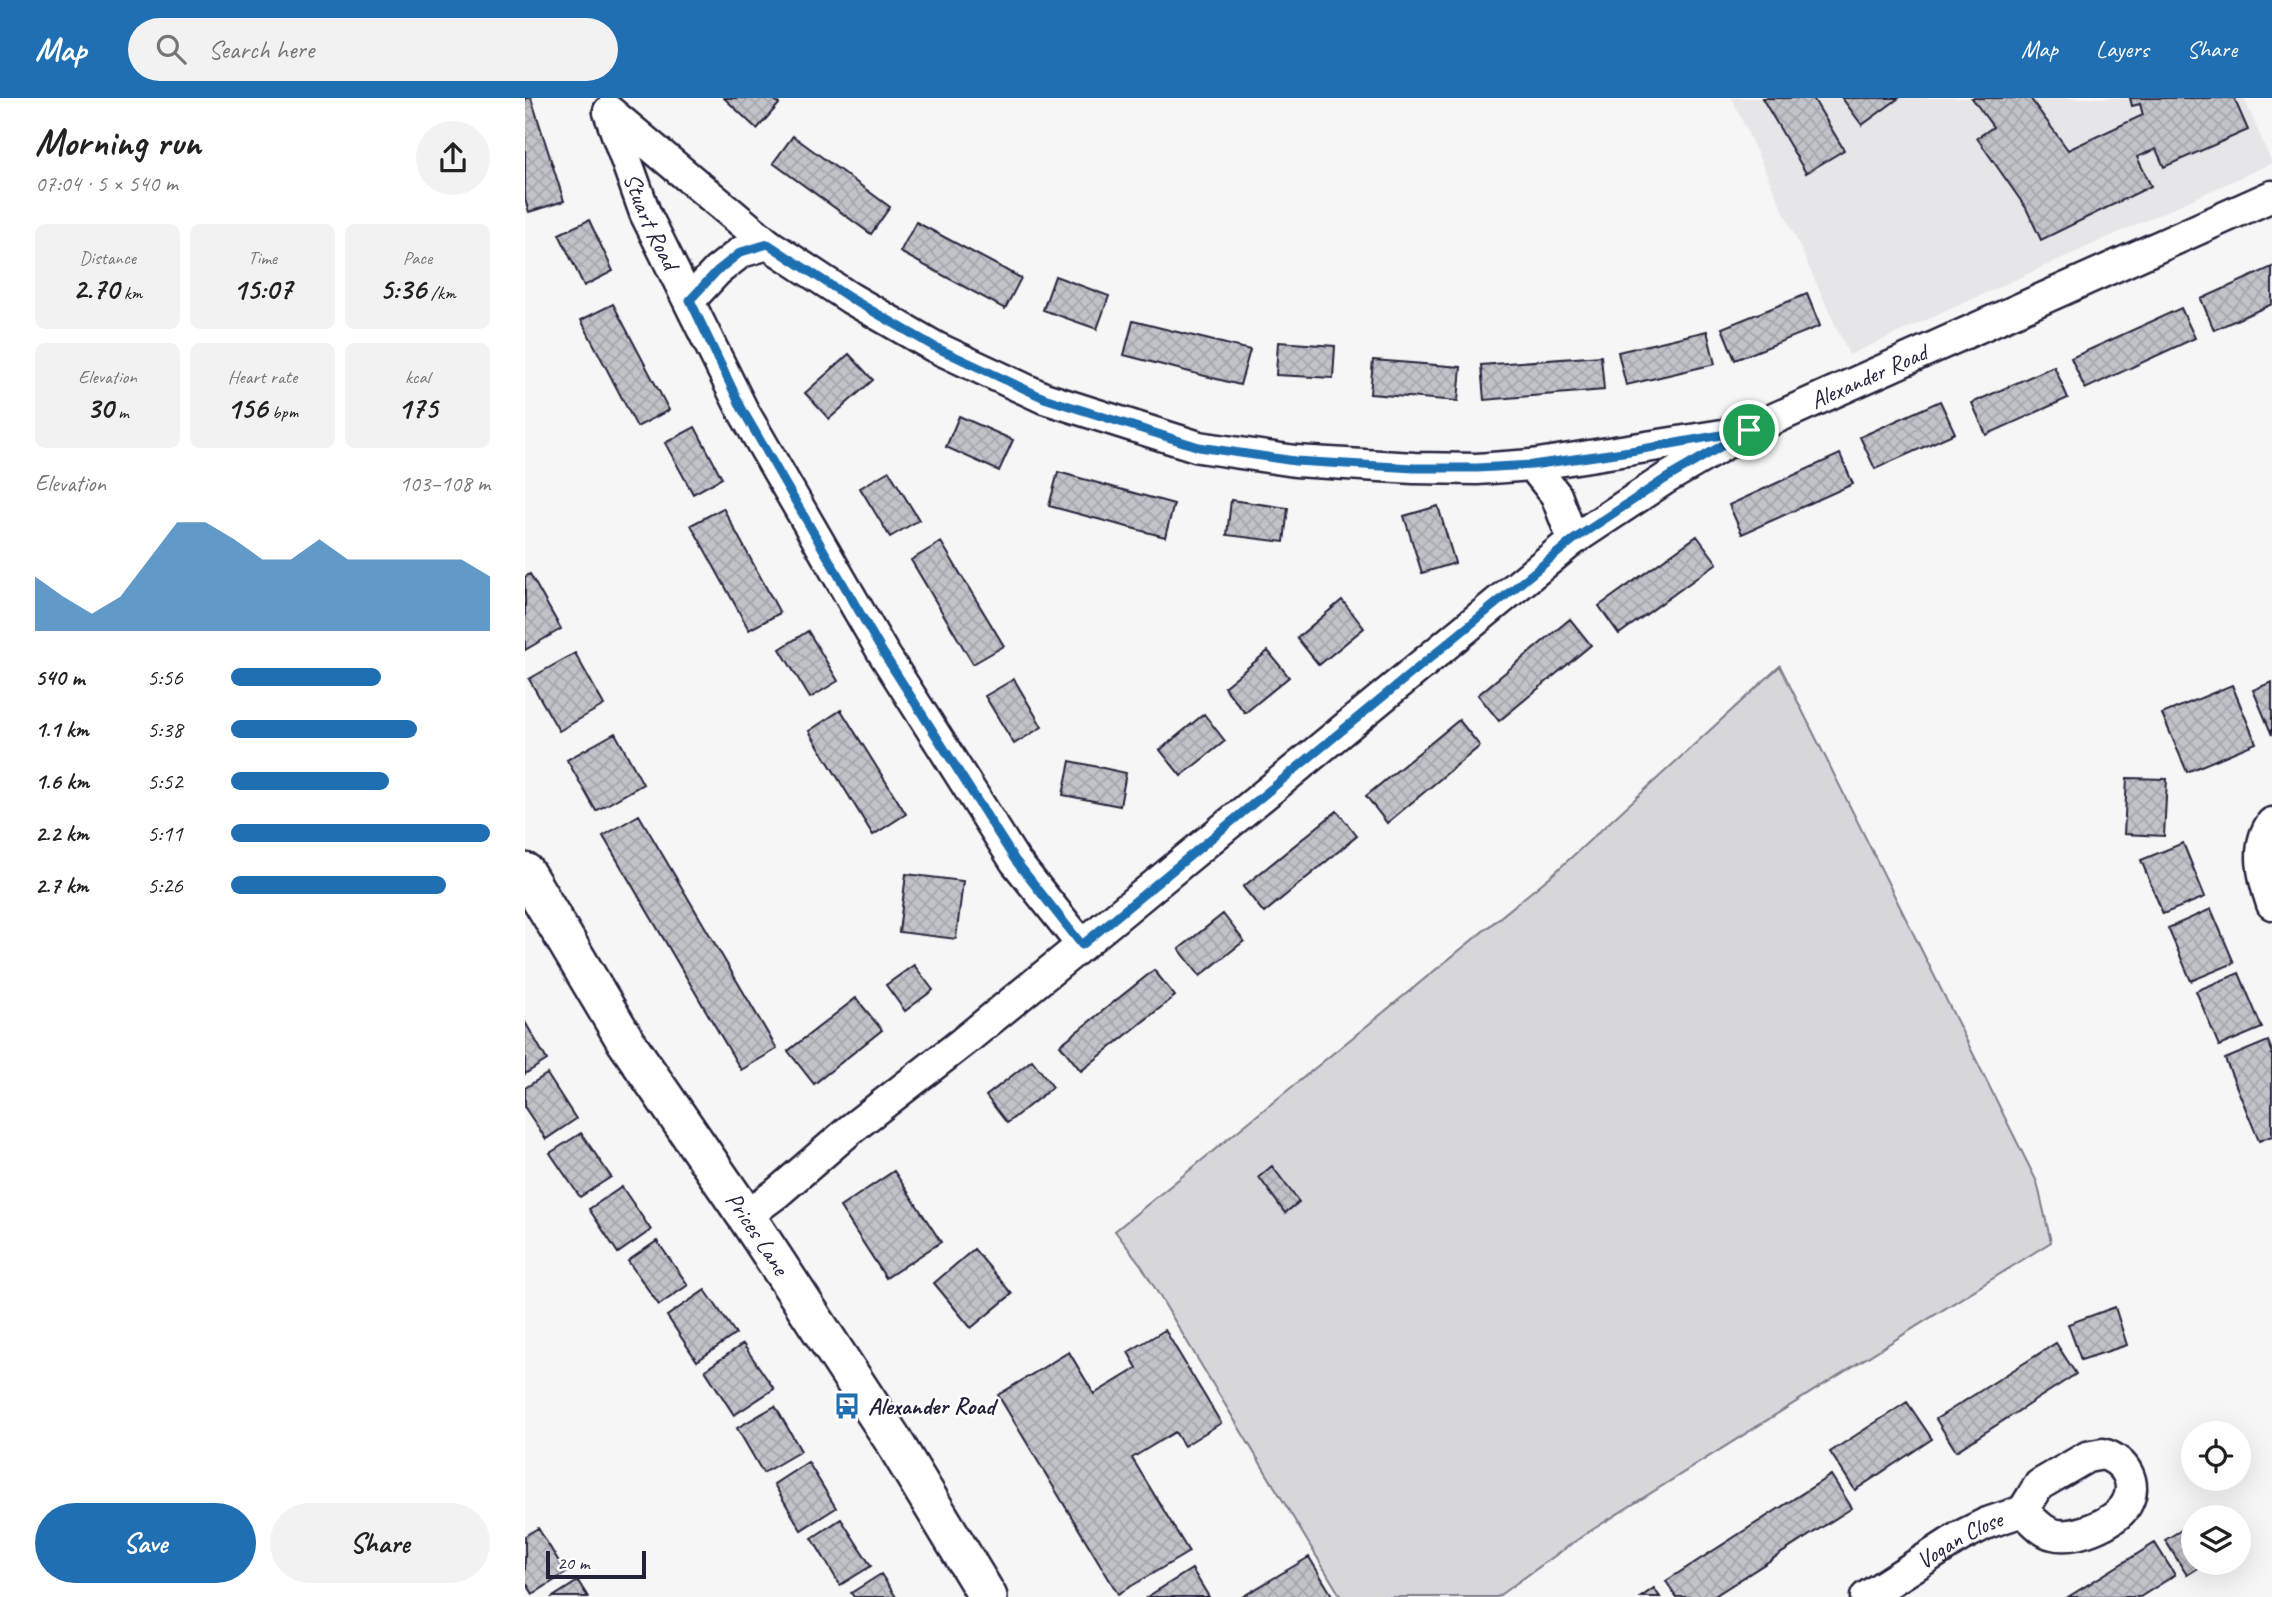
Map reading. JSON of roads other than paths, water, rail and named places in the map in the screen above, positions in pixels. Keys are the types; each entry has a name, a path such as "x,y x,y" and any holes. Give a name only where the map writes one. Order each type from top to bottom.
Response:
{"street":[{"path":"607,104 768,244 850,298 935,347 1044,398 1199,447 1295,461 1414,468 1477,468 1532,465 1749,430"},
{"name":"Stuart Road","path":"607,104 645,213 742,409 882,651 1015,860 1082,945"},
{"name":"Alexander Road","path":"746,1216 1082,945 1573,540 1665,479 1749,430 2272,196"},
{"path":"690,300 717,271 741,252 768,244"},
{"path":"1532,465 1556,495 1573,540"},
{"path":"2272,823 2263,835 2262,860 2272,904"},
{"name":"Prices Lane","path":"525,872 625,1040 746,1216 893,1440 988,1597"},
{"name":"Vogan Close","path":"1866,1597 1961,1536 1987,1523 2024,1511"}],"place":[{"name":"Alexander Road","path":"847,1406"}]}
